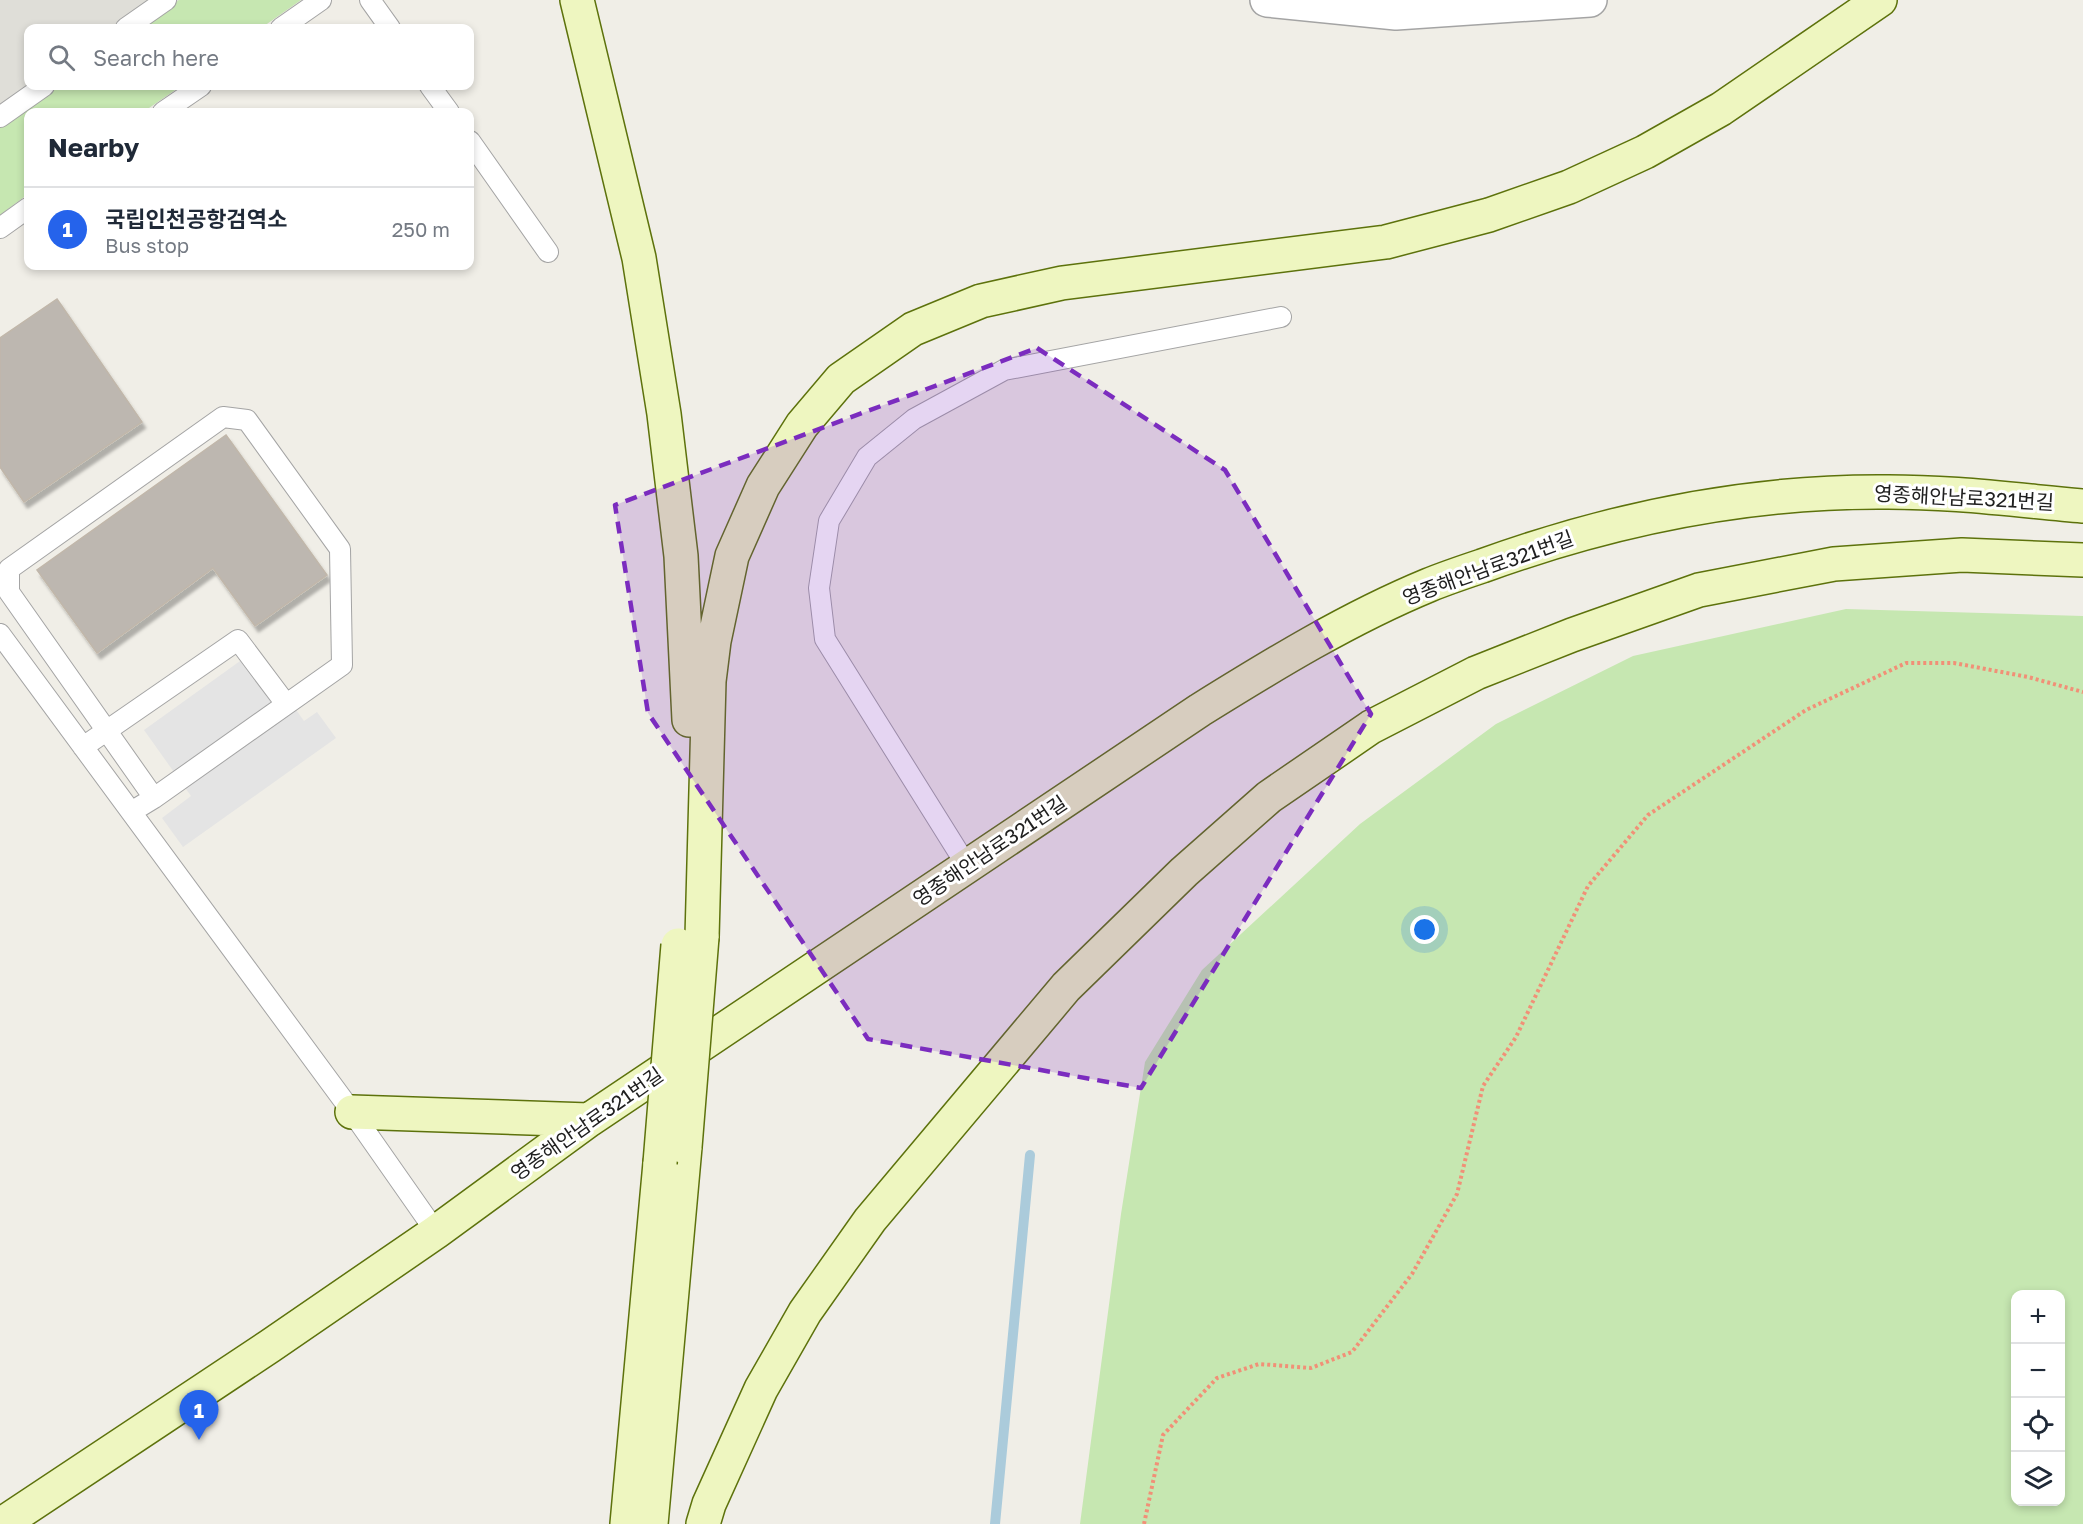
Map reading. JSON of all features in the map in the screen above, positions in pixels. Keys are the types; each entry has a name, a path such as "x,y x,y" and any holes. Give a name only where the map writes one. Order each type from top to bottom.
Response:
{"street":[{"path":"577,0 639,258 664,414 681,556 689,716 690,941"},
{"path":"1267,0 1396,14 1590,0"},
{"path":"651,1524 673,1155 709,681 714,641 732,556 763,486 802,425 841,379 913,329 981,301 1062,283 1386,242 1489,215 1569,187 1645,152 1721,109 1880,0"},
{"name":"영종해안남로321번길","path":"9,1521 436,1232 589,1120 1200,710 1285,657 1429,585 1522,552 1607,527 1704,506 1789,496 1878,492 1962,495 2083,506"},
{"path":"703,1524 709,1504 761,1389 805,1312 870,1220 1066,987 1184,872 1269,797 1371,728 1476,673 1572,635 1699,590 1834,564 1962,555 2083,560"},
{"path":"352,1112 589,1120"},
{"path":"627,1524 673,1155"}],"lane":[{"path":"132,24 166,0"},
{"path":"287,24 321,0"},
{"path":"370,0 387,24"},
{"path":"0,117 38,90"},
{"path":"169,108 195,90"},
{"path":"433,90 446,108"},
{"path":"474,147 548,252"},
{"path":"0,228 24,211"},
{"path":"967,866 825,639 819,588 829,521 867,457 914,418 1004,370 1281,317"},
{"path":"131,812 154,798 342,665 340,549 247,420 223,417 9,569 9,592 154,798"},
{"path":"0,634 352,1112 436,1232"},
{"path":"83,747 238,639 286,704"}],"path":[{"path":"1144,1524 1163,1436 1217,1378 1259,1364 1311,1368 1352,1352 1412,1275 1457,1194 1484,1086 1516,1038 1588,886 1648,815 1806,710 1906,663 1954,663 2028,677 2083,692"}],"highlighted area":[{"path":"1037,348 1225,470 1371,714 1141,1088 868,1039 648,713 615,505"}],"shaded area":[{"path":"0,0 301,0 267,24 24,24 24,90 175,90 149,108 24,108 24,197 0,215"},
{"path":"254,651 304,721 317,712 336,738 183,847 162,818 191,796 144,730"}],"green space":[{"path":"179,0 301,0 267,24 145,24"},
{"path":"53,90 175,90 149,108 27,108"},
{"path":"24,110 24,197 0,215 0,127"},
{"path":"1846,609 2083,616 2083,1524 1080,1524 1121,1214 1145,1062 1202,970 1360,824 1496,724 1633,656"}],"building":[{"path":"57,299 142,422 24,502 0,467 0,338"},
{"path":"226,435 327,575 255,626 213,568 97,653 37,570"}],"waterway":[{"path":"995,1524 1030,1155"}],"place":[{"name":"국립인천공항검역소","path":"199,1440"}]}
